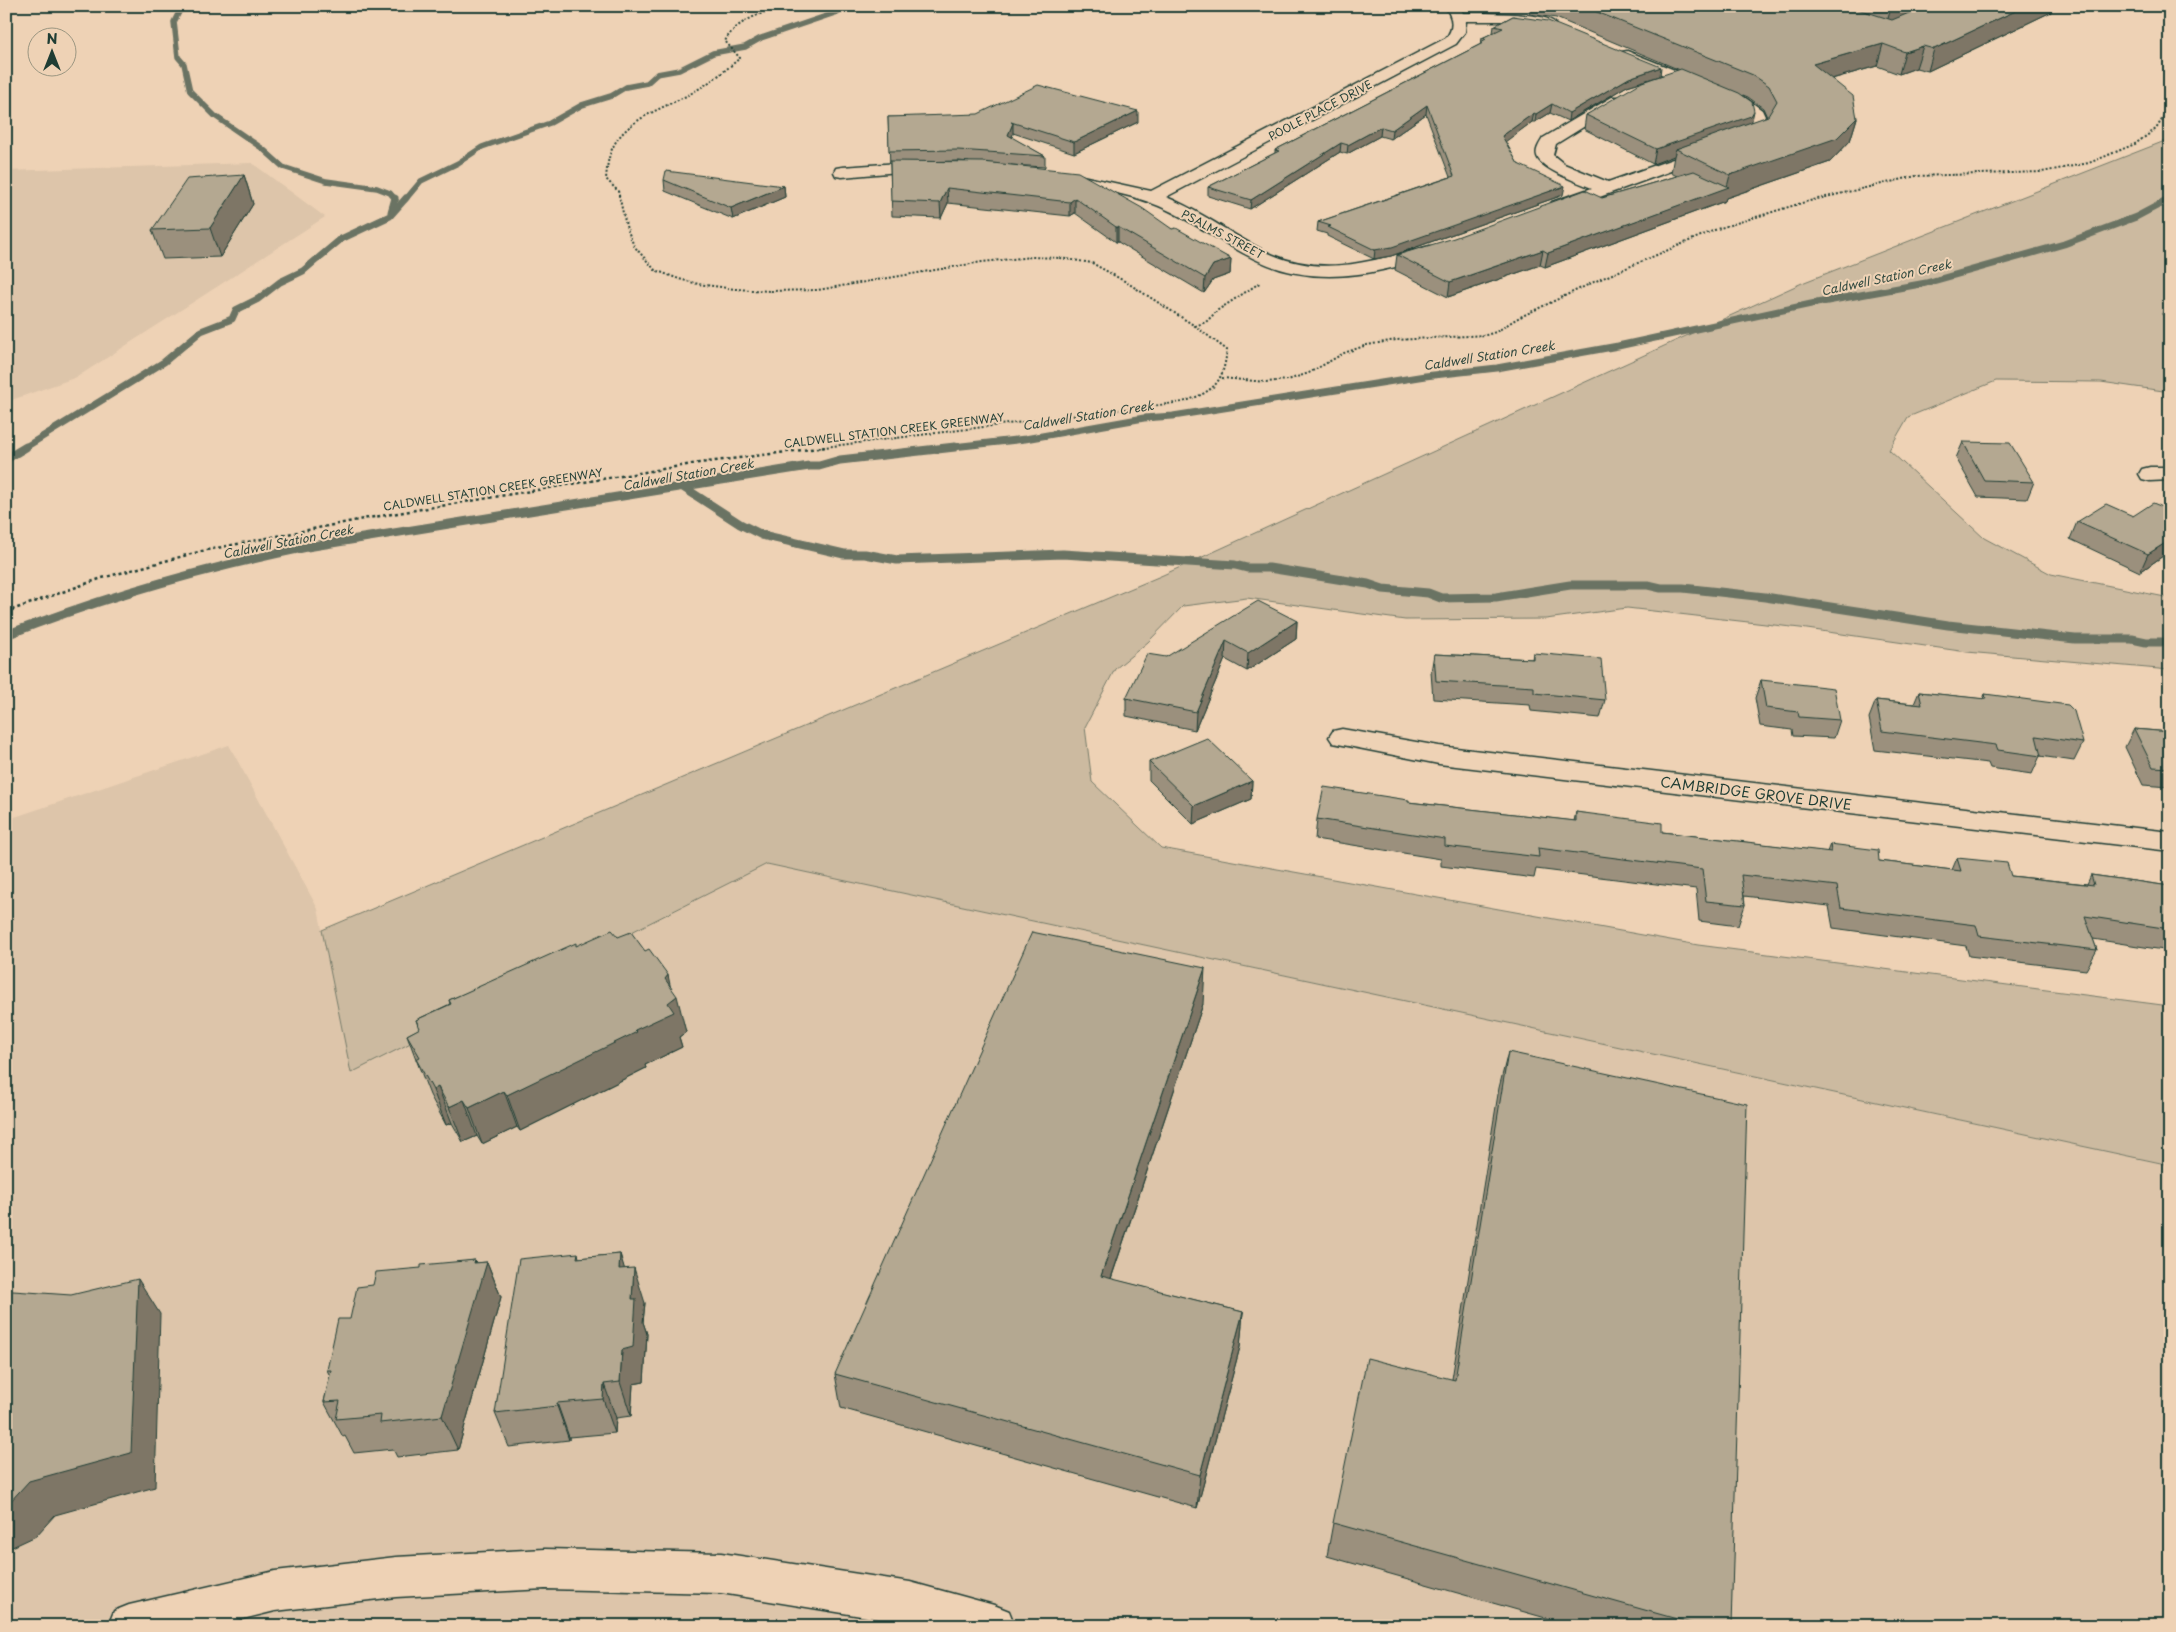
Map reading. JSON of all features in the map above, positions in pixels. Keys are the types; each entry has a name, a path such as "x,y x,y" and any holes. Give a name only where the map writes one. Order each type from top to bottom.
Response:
{"street":[{"path":"1456,12 1532,19 1559,27"},
{"name":"POOLE PLACE DRIVE","path":"1152,198 1451,41 1458,34 1461,27 1456,12"},
{"path":"1543,211 1755,135 1761,125 1757,113 1742,102 1614,50"},
{"path":"1659,82 1678,76"},
{"path":"1608,188 1558,167 1545,157 1545,149 1549,141 1632,91"},
{"path":"842,172 900,167 944,166"},
{"name":"PSALMS STREET","path":"1044,174 1108,185 1152,198 1268,258 1290,265 1335,271 1366,269 1395,264 1441,247"},
{"name":"CAMBRIDGE GROVE DRIVE","path":"1342,737 1440,755 2170,842"},
{"path":"129,1626 275,1591 396,1577 545,1569 721,1573 910,1602 994,1626"}],"path":[{"path":"780,6 747,20 728,32 725,41 740,58 729,68 691,93 635,120 615,143 606,167 606,179 618,191 626,226 634,246 655,270 698,284 770,291 818,290 982,262 1032,257 1060,258 1092,264 1126,282 1195,326 1228,350 1222,378 1277,382 1295,379 1310,373 1334,357 1367,345 1486,335 1496,332 1516,319 1596,281 1709,233 1842,191 1916,176 2042,172 2089,162 2135,144 2156,129 2163,118 2170,84"},
{"path":"1195,326 1206,322 1218,310 1290,265"},
{"name":"CALDWELL STATION CREEK GREENWAY","path":"6,612 102,578 202,551 368,518 699,463 1182,402 1202,396 1222,378"}],"shaded area":[{"path":"2170,139 2170,304 2161,314 2170,320 2170,392 2101,382 1996,381 1908,417 1889,450 1984,538 2051,574 2170,598 2170,670 1967,652 1800,628 1627,608 1546,619 1405,620 1247,598 1183,606 1148,642 1115,669 1085,727 1092,782 1161,848 1698,945 2170,1006 2170,1165 767,864 351,1073 322,930 1163,575 1802,283"},
{"path":"252,163 325,217 77,377 6,402 6,171"},
{"path":"229,745 318,909 351,1073 767,864 2170,1165 2170,1626 6,1626 6,820"}],"building":[{"path":"1582,6 1848,6 1892,20 1926,6 2026,6 1934,49 1923,46 1905,52 1883,44 1813,64 1853,96 1857,118 1837,138 1730,175 1676,149 1768,116 1777,101 1769,86 1753,75"},
{"path":"1513,16 1548,21 1661,67 1629,78 1569,113 1552,104 1536,114 1534,113 1502,136 1518,164 1565,186 1392,247 1375,250 1328,227 1331,226 1318,222 1454,176 1427,105 1392,130 1381,127 1348,145 1341,143 1251,200 1208,187 1279,151 1275,150 1483,43 1481,42 1486,39 1482,38 1503,28 1494,26"},
{"path":"1681,69 1739,93 1752,102 1754,111 1751,116 1656,149 1586,115 1642,82"},
{"path":"1038,85 1138,111 1074,142 1011,122 1013,123 1008,135 1045,156 958,150 889,151 888,117 978,114"},
{"path":"890,161 983,162 1078,172 1142,208 1172,229 1176,228 1231,259 1213,265 1205,278 1116,227 1075,198 1070,202 947,188 940,203 891,201"},
{"path":"666,171 784,186 731,208 664,180"},
{"path":"1694,171 1729,187 1548,253 1543,250 1450,282 1397,255 1454,238 1585,190 1602,198"},
{"path":"244,175 210,228 152,230 187,179"},
{"path":"1963,442 2010,443 2034,482 1984,480"},
{"path":"2153,503 2170,510 2170,540 2148,554 2077,522 2106,504 2133,516"},
{"path":"1258,601 1297,621 1248,653 1226,641 1196,712 1126,698 1147,654 1166,657"},
{"path":"1533,653 1601,659 1605,700 1534,693 1534,687 1436,681 1434,654 1533,659"},
{"path":"1761,680 1834,688 1840,720 1799,717 1798,712 1766,708"},
{"path":"1919,692 1986,699 1985,694 2068,705 2074,711 2083,743 2036,736 2041,756 1998,750 1996,745 1882,731 1876,700 1922,705"},
{"path":"2134,729 2170,732 2170,768 2153,767"},
{"path":"1207,738 1252,781 1194,806 1149,762"},
{"path":"1324,787 1408,800 1408,802 1576,821 1576,812 1662,823 1662,832 1831,852 1830,844 1878,850 1879,861 1961,871 1957,858 2007,863 2011,876 2094,885 2091,875 2170,886 2170,929 2085,916 2097,950 1979,936 1976,925 1841,908 1837,886 1741,875 1745,905 1706,901 1702,869 1538,848 1539,857 1445,846 1445,839 1317,819"},
{"path":"612,930 618,937 631,932 645,951 649,949 668,975 665,979 677,996 668,1003 674,1012 507,1095 504,1091 469,1108 464,1100 449,1107 438,1087 433,1090 416,1059 420,1057 407,1035 420,1028 416,1020 451,1004 449,1000 576,943 576,946"},
{"path":"1032,932 1205,968 1101,1276 1243,1312 1200,1475 835,1374"},
{"path":"1508,1052 1747,1104 1731,1626 1702,1626 1333,1523 1367,1358 1455,1380"},
{"path":"578,1253 577,1258 620,1254 619,1269 634,1268 632,1299 636,1299 633,1347 622,1350 620,1382 604,1384 603,1399 557,1403 557,1406 495,1413 519,1259"},
{"path":"475,1260 474,1263 487,1262 442,1416 380,1423 381,1415 336,1419 340,1401 324,1402 331,1370 327,1370 338,1319 350,1319 357,1287 373,1285 376,1272 421,1268 421,1265"},
{"path":"138,1279 131,1453 29,1481 6,1504 6,1292 71,1295"}],"waterway":[{"path":"182,6 174,22 178,57 184,64 190,91 215,116 263,149 283,167 326,181 377,188 390,193 395,199"},
{"path":"405,200 421,181 458,163 482,147 550,123 582,105 611,96 626,87 647,83 657,74 679,70 713,53 745,47 761,38 835,13 849,6"},
{"path":"24,448 164,362 201,331 232,319 236,310 258,299 280,282 303,271 341,239 390,216 406,198"},
{"path":"391,212 395,199"},
{"name":"Caldwell Station Creek","path":"944,448 1025,439 1144,418 1173,416 1425,376 1497,368 1618,346 1811,304 1926,283 2064,244 2136,217 2170,199"},
{"path":"6,459 26,447"},
{"name":"Caldwell Station Creek","path":"6,635 117,596 231,564 307,547 809,466 819,466 840,460 955,447"},
{"path":"683,487 740,524 762,535 844,554 865,554 897,560 1063,554 1235,565 1247,568 1269,568 1368,584 1383,589 1428,593 1441,598 1496,597 1570,585 1648,585 1661,588 1683,588 1765,597 1948,625 2075,639 2132,639 2146,642 2170,642"}]}
